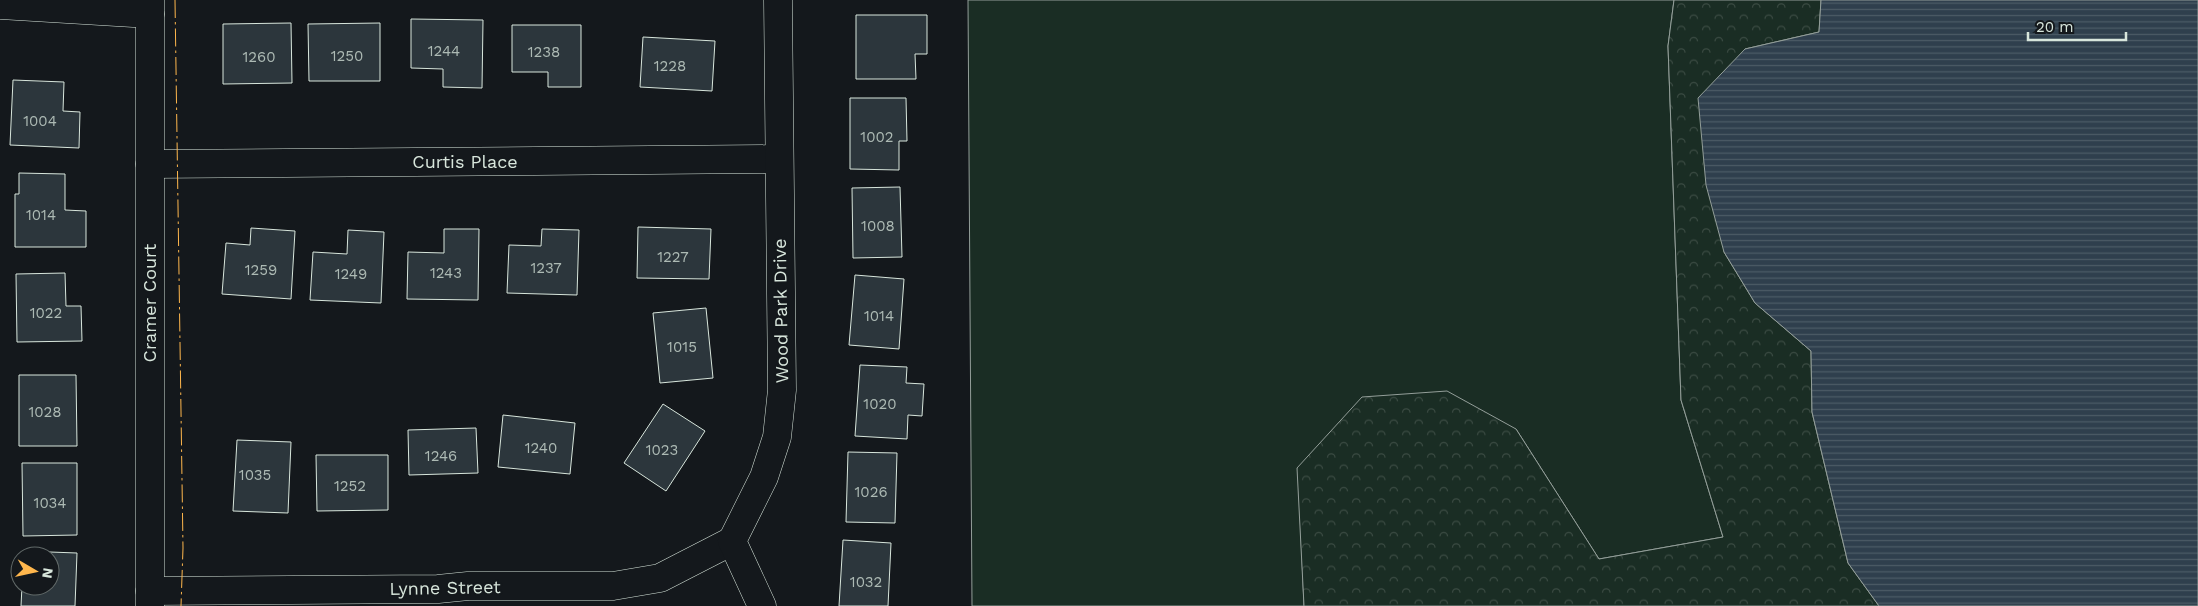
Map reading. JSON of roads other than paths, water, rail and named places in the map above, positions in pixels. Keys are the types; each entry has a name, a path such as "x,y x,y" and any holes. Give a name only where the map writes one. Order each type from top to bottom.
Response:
{"street":[{"name":"Wood Park Drive","path":"732,542 764,477 777,438 782,390 778,0"},
{"path":"0,5 150,7"},
{"name":"Cramer Court","path":"150,7 150,598"},
{"name":"Curtis Place","path":"150,164 780,159"},
{"path":"732,542 762,606"},
{"name":"Lynne Street","path":"150,598 438,589 468,586 613,586 660,578 732,542"}],"water":[{"path":"1821,0 2198,0 2198,606 1879,606 1848,563 1812,412 1811,351 1755,303 1724,252 1706,185 1698,98 1745,49 1819,32"}]}
